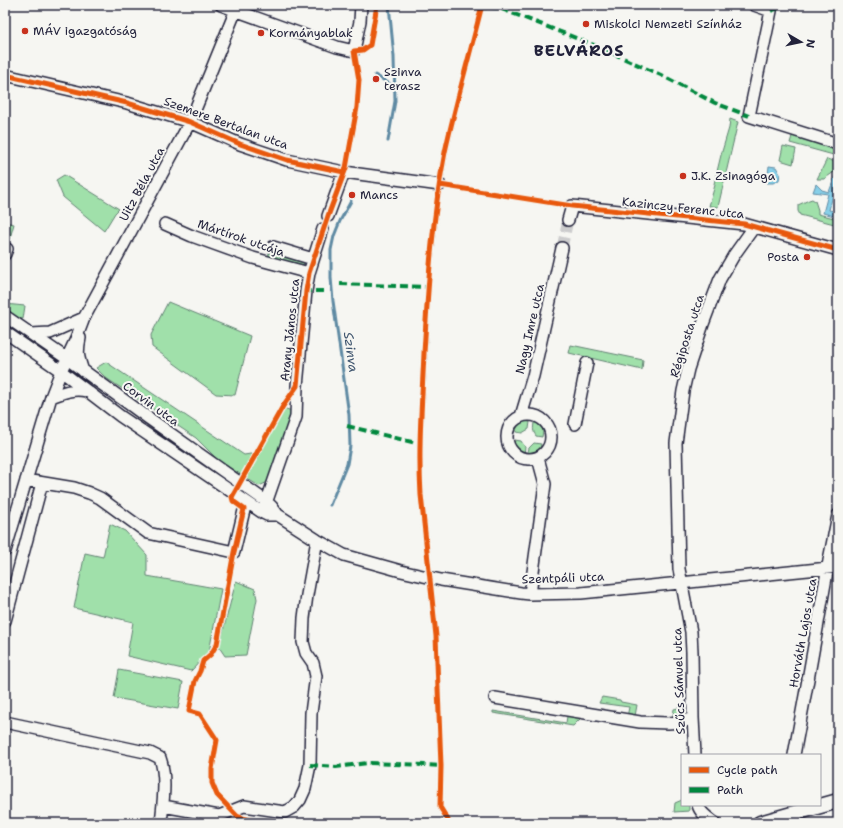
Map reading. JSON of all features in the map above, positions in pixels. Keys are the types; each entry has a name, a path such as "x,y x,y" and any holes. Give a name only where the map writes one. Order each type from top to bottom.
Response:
{"main road":[{"path":"821,804 838,801"},
{"path":"760,823 785,811 812,806"}],"street":[{"path":"221,5 237,8 337,47 354,51 360,21 361,5"},
{"path":"754,5 771,8 749,116 838,144"},
{"name":"Uitz Béla utca","path":"5,551 51,397 66,358 76,339 84,318 190,122 237,8"},
{"name":"Szemere Bertalan utca","path":"5,75 127,103 190,122 240,144 287,160 344,172 440,185"},
{"path":"328,216 344,172"},
{"name":"Kazinczy Ferenc utca","path":"568,220 572,206 744,224 838,250"},
{"name":"Mártírok utcája","path":"166,224 192,236 253,258 309,273"},
{"name":"Régiposta utca","path":"682,583 679,569 676,444 683,391 688,369 720,279 734,255 754,227"},
{"name":"Arany János utca","path":"265,508 296,417 297,386 306,291 309,273 323,229"},
{"path":"273,247 313,259"},
{"path":"5,248 7,249 5,254"},
{"name":"Nagy Imre utca","path":"521,416 533,376 562,248"},
{"name":"Corvin utca","path":"5,316 66,358 153,422 265,508"},
{"path":"31,334 50,333 84,318"},
{"path":"83,371 78,350 84,318"},
{"name":"Corvin utca","path":"5,332 61,371 120,416 246,502 265,508 272,507 278,515 298,528"},
{"path":"575,424 587,363"},
{"path":"51,397 78,389 87,391"},
{"path":"528,415 540,418 549,428 551,442 544,454 538,458 525,460 519,458 509,449 506,436 508,430 511,424 521,416 528,415"},
{"path":"530,594 545,484 538,458"},
{"path":"26,480 89,492 100,498 148,532 234,552 246,502"},
{"path":"5,621 42,483"},
{"name":"Horváth Lajos utca","path":"794,754 809,674 833,567 830,555 838,515"},
{"name":"Szentpáli utca","path":"298,528 344,555 401,571 441,580 530,594 581,592 682,583 833,567"},
{"path":"163,806 219,816 244,806 285,812 294,807 300,800 305,789 310,764 311,713 316,676 313,663 306,653 303,642 304,618 309,578 317,540"},
{"name":"Szűcs Sámuel utca","path":"682,583 691,632 695,754"},
{"path":"496,698 640,722 668,723 681,722 693,718"},
{"path":"5,722 150,753 160,758 163,766 164,779 161,823"},
{"path":"698,806 702,813 715,823"}],"green space":[{"path":"730,119 738,122 718,207 709,206 729,128"},
{"path":"793,133 838,148 837,156 790,143"},
{"path":"783,146 796,149 793,164 780,160"},
{"path":"827,159 838,163 838,173 834,172 824,179 817,179"},
{"path":"64,175 119,209 104,231 63,197 56,180"},
{"path":"812,199 815,201 818,214 838,219 838,225 800,215 798,205"},
{"path":"5,222 14,224 10,238 5,237"},
{"path":"270,249 306,258 303,266 268,257"},
{"path":"168,302 250,336 235,395 216,394 152,347 151,335"},
{"path":"5,304 25,306 23,319 13,317 5,312"},
{"path":"571,345 643,360 642,370 569,353"},
{"path":"106,362 244,455 257,453 283,408 292,411 270,481 259,486 219,461 196,438 106,378 96,368"},
{"path":"524,421 530,422 529,429 522,433 516,432 518,425"},
{"path":"534,423 540,423 543,430 542,437 536,436 534,433"},
{"path":"515,440 521,441 525,447 524,454 515,450"},
{"path":"534,443 541,444 539,452 536,455 527,455 529,448"},
{"path":"110,524 125,531 147,555 147,576 221,589 209,652 191,671 127,656 133,622 74,608 85,553 103,557"},
{"path":"236,581 255,589 257,599 246,655 225,656 219,647"},
{"path":"119,670 183,682 178,709 114,698"},
{"path":"602,697 637,705 635,716 627,717 629,707 599,703"},
{"path":"687,706 686,715 677,718 673,716 674,709"},
{"path":"493,711 566,723 567,716 581,718 573,726 493,713"},
{"path":"681,800 681,806 689,806 689,811 674,812 675,803"}],"water":[{"path":"769,166 776,167 780,174 779,180 773,183 767,183"},
{"path":"835,176 838,177 838,181 829,210 838,212 838,217 823,213 828,194 813,192 816,184 822,190 829,192"}],"waterway":[{"name":"Szinva","path":"388,141 395,101 394,57 389,5"},
{"path":"375,75 395,87"},
{"name":"Szinva","path":"330,505 347,464 350,446 349,415 333,301 331,250 334,236 340,221 351,201"}],"tunnel":[{"path":"562,248 568,220"}],"tram line":[{"path":"442,823 443,766 438,636 423,495 423,431 431,281 440,197 448,152 484,5"}],"marked path":[{"path":"454,5 479,8 499,8 594,45 663,76 715,103 749,116"},
{"path":"771,11 785,5"},
{"path":"340,284 428,287"},
{"path":"303,291 325,291"},
{"path":"347,426 420,444"},
{"path":"310,765 336,767 368,763 441,766"}],"cycle path":[{"path":"263,823 237,816 217,795 212,783 212,769 217,740 200,714 189,711 195,681 203,661 211,654 217,644 234,552 244,509 233,501 232,497 283,406 297,386 309,273 346,168 357,107 359,80 354,51 363,50 370,45 377,5"},
{"path":"448,823 448,820 440,807 441,766 436,636 421,495 421,424 429,277 437,202 449,133 482,5"},
{"path":"5,75 127,103 190,122 240,144 287,160 344,172"},
{"path":"440,185 572,206 744,224 838,250"}],"place":[{"name":"Miskolci Nemzeti Színház","path":"586,24"},
{"name":"MÁV igazgatóság","path":"25,31"},
{"name":"Kormányablak","path":"261,33"},
{"name":"Szinva terasz","path":"376,79"},
{"name":"J.K. Zsinagóga","path":"683,176"},
{"name":"Mancs","path":"352,195"},
{"name":"Posta","path":"807,257"}],"district":[{"name":"BELVÁROS","path":"579,50"}]}
